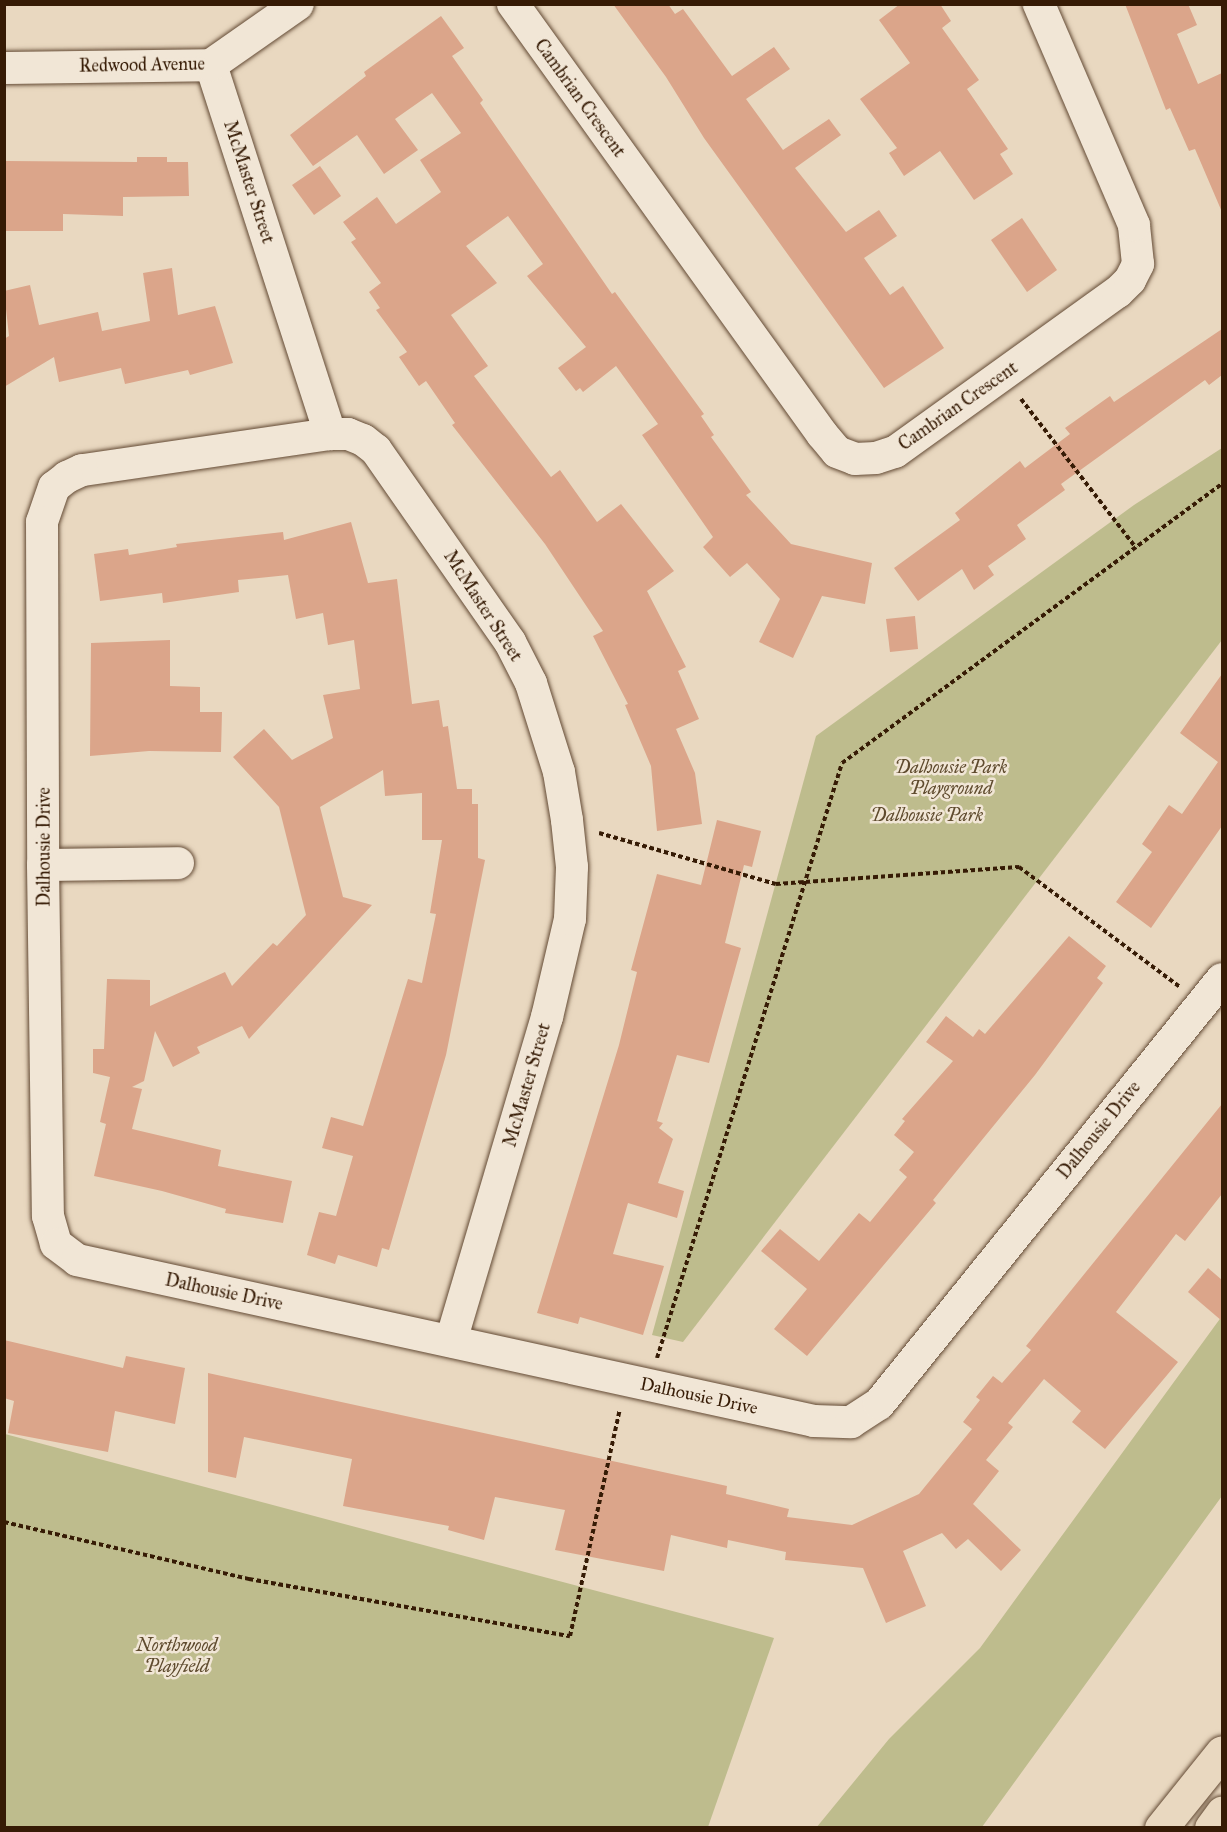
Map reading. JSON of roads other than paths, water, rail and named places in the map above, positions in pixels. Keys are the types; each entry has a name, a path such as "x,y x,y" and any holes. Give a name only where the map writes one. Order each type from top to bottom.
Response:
{"highway":[{"path":"1161,1827 1222,1752"},
{"path":"1211,1827 1222,1813"}],"street":[{"name":"Redwood Avenue","path":"4,68 211,65 298,4"},
{"name":"Cambrian Crescent","path":"513,4 837,452 855,459 876,458 895,452 1118,292 1130,280 1138,264 1134,225 1039,4"},
{"name":"McMaster Street","path":"211,65 330,434 348,434 376,450 510,642 531,683 547,729 567,820 572,867 570,919 560,968 451,1341"},
{"name":"Dalhousie Drive","path":"330,434 82,470 54,487 42,522 43,865 48,1216 56,1244 77,1260 834,1424 867,1415 1222,979"},
{"path":"43,865 178,863"}],"park label":[{"name":"Dalhousie Park Playground","path":"951,778"},
{"name":"Dalhousie Park","path":"927,815"},
{"name":"Northwood Playfield","path":"177,1656"}]}
